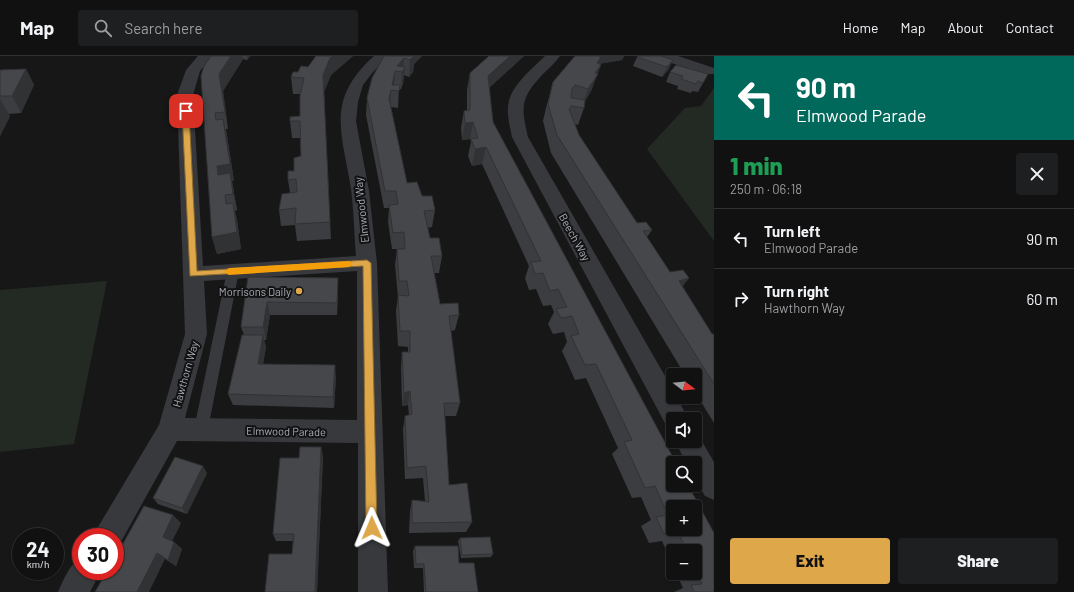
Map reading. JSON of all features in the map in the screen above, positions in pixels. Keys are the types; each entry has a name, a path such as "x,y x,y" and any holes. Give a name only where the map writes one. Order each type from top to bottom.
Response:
{"street":[{"name":"Hawthorn Way","path":"113,528 170,429 196,334 185,95 193,70 206,56"},
{"name":"Elmwood Way","path":"373,592 367,329 367,263 360,191 348,121 350,102 356,85 368,69 382,56"},
{"name":"Beech Way","path":"554,56 524,88 516,103 516,118 520,137 672,412"},
{"path":"664,56 710,71"},
{"path":"193,274 367,263"},
{"name":"Elmwood Parade","path":"170,429 370,432"},
{"path":"692,448 714,487"},
{"path":"72,592 80,580"}],"lane":[{"path":"201,429 232,271"}],"shaded area":[{"path":"714,88 714,241 647,149 685,108 701,106"},
{"path":"107,281 74,444 0,452 0,290"}],"building":[{"path":"211,56 231,56 219,74 225,112 215,113 216,120 223,119 230,164 217,166 218,175 230,173 233,194 225,195 226,204 233,203 237,232 212,237 201,76 204,66"},
{"path":"316,56 333,56 330,58 323,75 330,222 295,224 296,208 279,210 282,194 297,192 296,179 288,180 288,171 294,171 294,158 301,156 300,121 290,121 290,117 300,116 300,96 304,78 291,77 293,72 298,72 301,66 308,67"},
{"path":"384,56 414,56 410,60 404,58 397,66 405,67 402,72 395,71 392,85 400,85 399,91 391,90 389,99 407,183 417,182 422,196 432,196 435,210 424,211 430,238 439,238 442,256 431,256 440,304 458,303 459,315 449,316 460,403 444,403 449,485 467,483 472,522 412,523 412,500 429,502 426,466 407,468 405,416 412,414 410,391 404,393 402,352 410,352 410,331 400,331 398,295 409,296 407,281 399,281 397,249 405,249 404,232 393,233 389,205 398,204 396,191 385,191 367,98 372,78"},
{"path":"489,56 510,56 488,76 493,122 666,444 666,448 668,448 672,456 666,456 666,492 692,492 696,500 666,500 666,511 655,486 645,488 624,442 632,440 596,364 585,365 571,336 579,334 572,316 561,318 556,309 567,307 558,289 550,291 543,273 535,274 531,262 541,261 486,147 475,149 471,139 478,138 473,122 465,123 464,111 470,110 470,73"},
{"path":"575,56 601,57 597,63 601,65 595,73 598,74 588,89 575,85 572,89 571,98 585,100 584,108 571,106 569,109 579,135 637,223 646,222 652,230 643,231 670,272 683,270 689,278 679,281 712,334 714,334 714,384 557,135 548,104 553,82"},
{"path":"661,56 673,60 667,67 637,57"},
{"path":"676,65 708,74 703,83 698,81 696,84 681,79 683,76 670,72"},
{"path":"26,69 12,96 0,96 0,70"},
{"path":"248,277 338,278 337,303 267,302 263,327 241,327"},
{"path":"242,335 263,335 258,364 335,365 333,397 228,394"},
{"path":"300,447 321,447 315,592 265,592 269,554 292,554 294,534 273,534 280,458 299,458"},
{"path":"175,457 203,466 182,508 153,498"},
{"path":"144,506 173,515 163,537 174,542 168,560 157,553 137,592 95,592 102,580 124,580 124,542"},
{"path":"702,511 714,533 714,592 694,592 691,585 702,584 700,580 702,580 702,544 684,544 680,536 702,536"},
{"path":"666,515 666,534 664,534 656,517"},
{"path":"490,537 493,554 462,555 460,538"},
{"path":"415,546 458,546 459,563 474,563 478,592 426,592 424,564 416,564"}],"slow traffic":[{"path":"229,272 349,264"}],"place":[{"name":"Morrisons Daily","path":"299,291"}],"route":[{"path":"186,111 193,274 367,263 367,329 372,528"}]}
